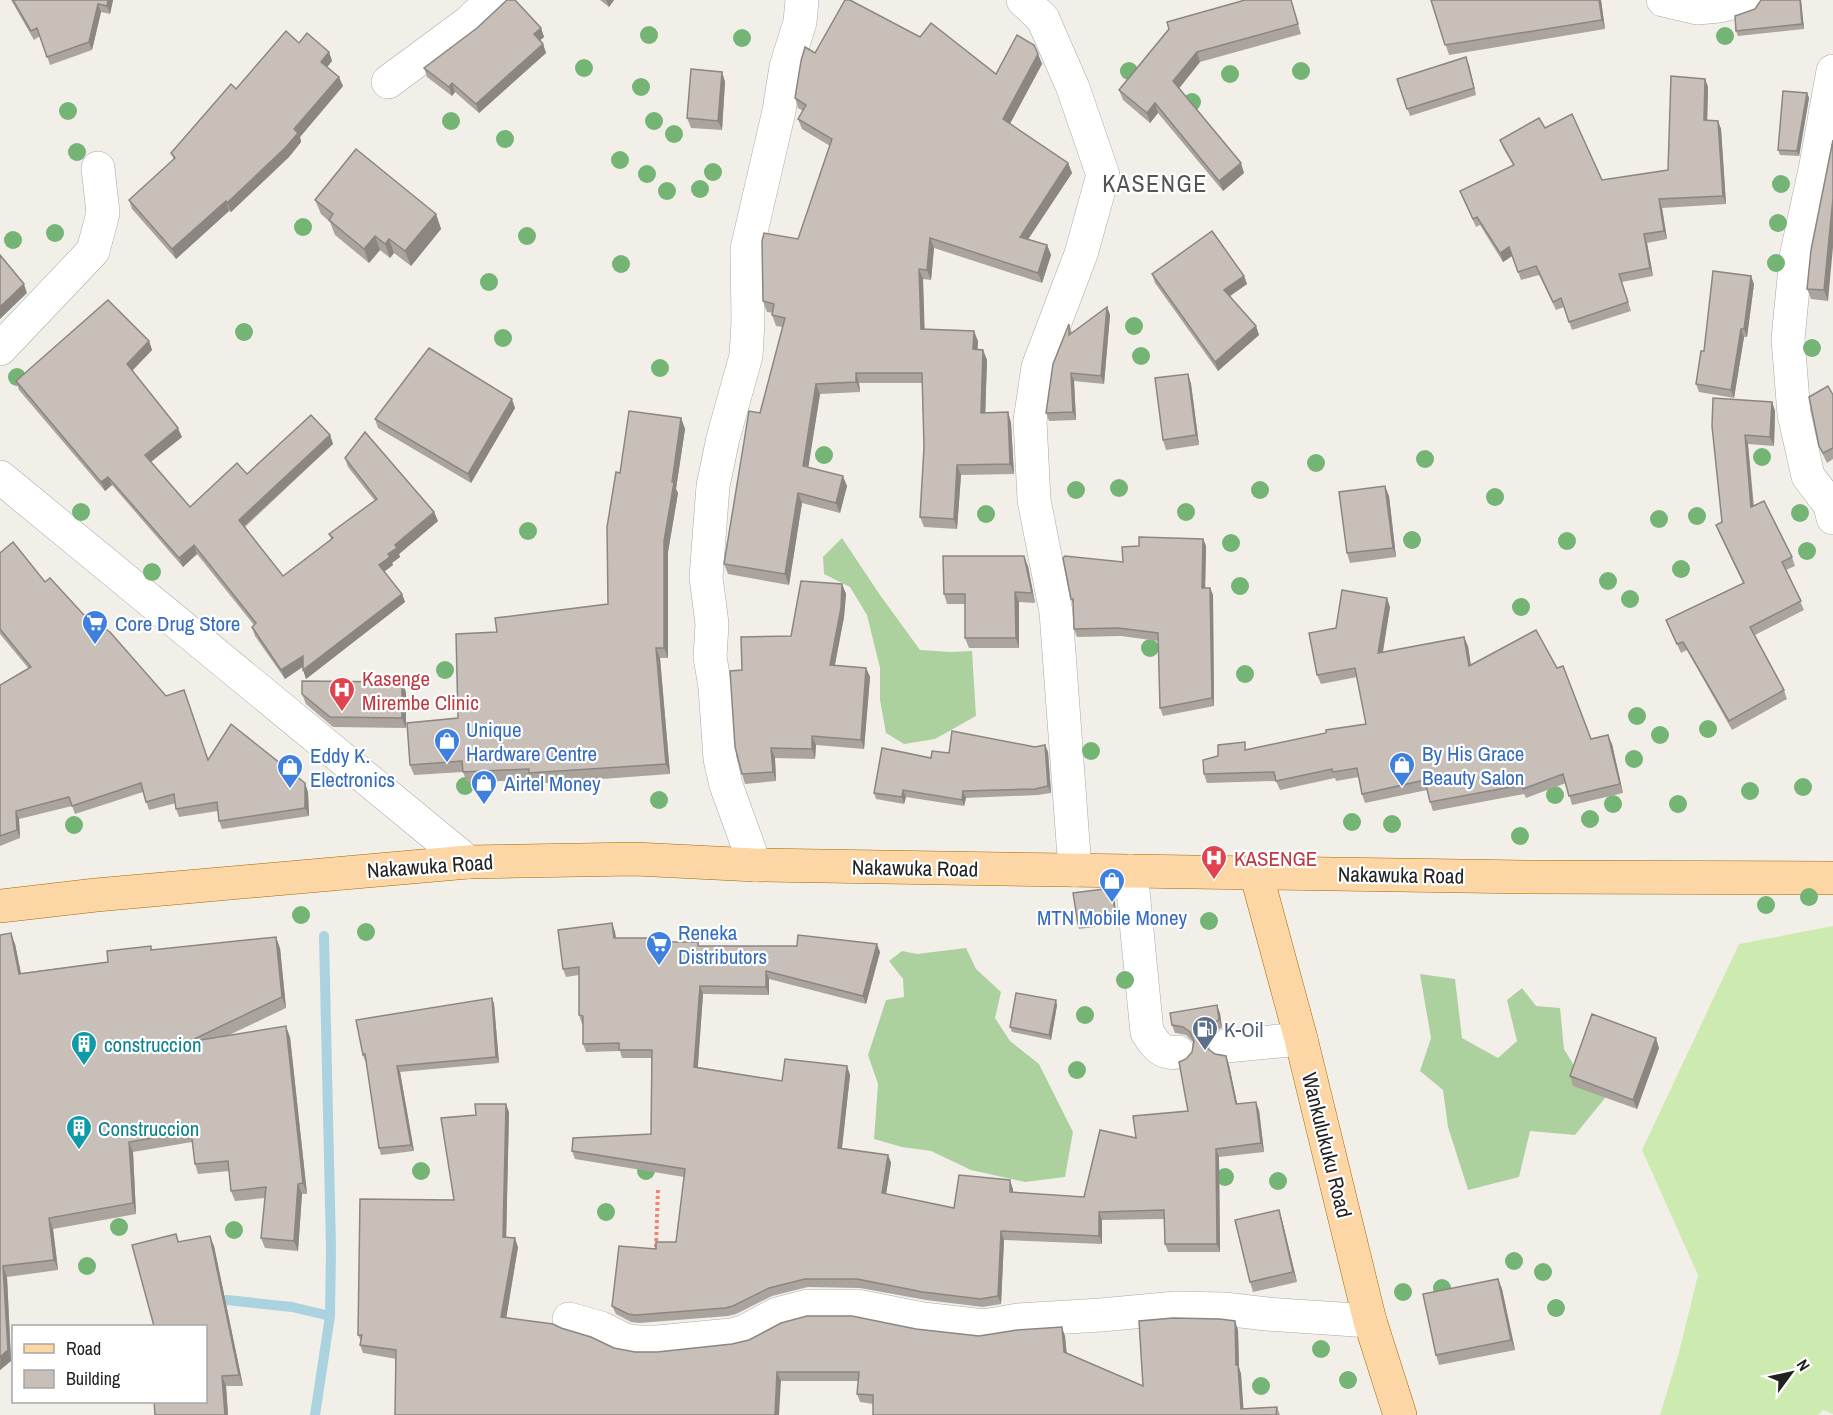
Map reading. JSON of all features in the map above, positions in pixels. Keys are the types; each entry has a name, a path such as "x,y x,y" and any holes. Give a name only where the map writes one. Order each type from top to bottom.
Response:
{"main road":[{"name":"Nakawuka Road","path":"0,906 96,895 468,862 635,859 755,865 1131,872 1833,878"},
{"name":"Wankulukuku Road","path":"1256,873 1301,1039 1370,1321 1400,1415"}],"street":[{"path":"388,82 469,22 492,0"},
{"path":"1023,0 1043,20 1073,88 1103,175 1081,254 1038,367 1030,421 1034,500 1056,612 1075,870"},
{"path":"1663,0 1696,8 1745,0"},
{"path":"755,865 726,785 720,759 715,687 710,657 712,624 706,577 713,486 723,438 746,356 747,249 779,111 786,67 807,8"},
{"path":"1832,509 1808,476 1794,414 1788,339 1796,257 1833,71"},
{"path":"0,349 93,251 103,213 98,168"},
{"path":"0,477 468,862"},
{"path":"1131,872 1147,1032 1157,1047 1171,1053 1178,1052"},
{"path":"1226,1046 1301,1039"},
{"path":"568,1319 601,1328 625,1340 658,1342 731,1335 743,1332 777,1314 808,1306 857,1306 923,1319 984,1326 1028,1319 1176,1308 1224,1309 1370,1321"}],"path":[{"path":"656,1252 658,1188"}],"green space":[{"path":"842,538 920,650 972,651 976,716 935,739 904,744 886,733 880,700 880,668 867,615 850,587 824,574 823,557"},
{"path":"1833,926 1833,1414 1823,1410 1818,1415 1660,1415 1679,1352 1698,1275 1642,1150 1739,944"},
{"path":"966,948 976,969 1001,992 995,1018 1010,1041 1039,1064 1073,1132 1065,1177 1025,1182 971,1170 931,1151 902,1147 874,1139 878,1084 868,1055 886,1000 904,997 903,979 889,961 902,951 917,954"},
{"path":"1420,974 1455,979 1462,1038 1498,1058 1517,1041 1507,1000 1522,988 1536,1006 1560,1008 1564,1049 1578,1072 1605,1098 1575,1135 1530,1131 1519,1177 1468,1190 1448,1127 1443,1090 1420,1071 1431,1038"}],"building":[{"path":"13,0 108,0 107,6 98,4 89,42 47,57 37,28 31,31"},
{"path":"507,0 515,0 541,28 534,34 543,44 476,104 452,83 449,87 424,68 477,28"},
{"path":"845,0 850,0 920,37 931,23 996,74 1017,35 1034,45 1038,54 1003,119 1068,163 1020,237 1047,245 1038,273 930,238 927,270 919,269 921,329 974,331 973,349 983,350 981,413 1008,412 1010,464 957,465 954,519 920,517 924,447 922,373 856,373 856,382 816,384 803,466 843,476 836,503 798,493 785,574 724,564 749,411 760,413 785,318 772,315 774,304 763,301 762,241 764,233 798,239 832,139 798,119 806,105 795,98 801,61 805,47 815,53"},
{"path":"1245,0 1291,0 1298,24 1197,52 1173,81 1241,163 1219,181 1155,103 1147,113 1119,90 1169,29 1167,22"},
{"path":"1431,0 1599,0 1602,20 1445,45"},
{"path":"1761,0 1800,0 1802,24 1736,31 1735,16 1755,9"},
{"path":"286,31 299,43 307,33 329,52 321,62 339,77 294,129 298,133 285,148 227,203 226,201 172,249 129,200 175,158 171,153 231,84 236,89"},
{"path":"1466,57 1474,88 1407,109 1397,79"},
{"path":"691,69 722,72 718,121 687,118"},
{"path":"1671,76 1705,79 1704,120 1718,121 1723,196 1659,199 1664,231 1644,234 1650,268 1619,274 1628,302 1569,322 1561,298 1553,302 1536,266 1518,272 1509,247 1500,253 1477,217 1473,219 1460,191 1514,165 1500,140 1539,118 1545,128 1572,114 1602,180 1668,170"},
{"path":"1783,91 1807,93 1797,151 1778,150"},
{"path":"1833,140 1833,198 1824,290 1807,289 1811,250"},
{"path":"356,149 436,214 405,251 389,239 385,244 375,236 364,249 329,220 333,214 315,200"},
{"path":"1212,231 1244,276 1224,290 1256,326 1215,362 1152,274"},
{"path":"0,255 24,284 0,307"},
{"path":"1713,271 1751,276 1744,329 1741,329 1731,390 1696,384 1701,351 1704,351"},
{"path":"108,300 149,341 127,364 178,428 145,455 190,507 237,463 247,474 311,415 330,435 239,520 283,576 333,538 329,534 377,499 345,458 365,432 434,512 395,545 397,548 388,554 390,557 379,565 402,594 303,670 303,656 281,670 252,627 256,623 194,545 179,558 108,477 101,482 16,381"},
{"path":"1107,307 1101,376 1071,373 1073,412 1046,413 1053,364 1069,324 1069,335"},
{"path":"429,348 512,399 468,474 375,419"},
{"path":"1188,374 1196,435 1163,440 1155,378"},
{"path":"1828,386 1833,395 1833,448 1823,453 1819,446 1809,397"},
{"path":"1713,398 1772,402 1770,437 1745,435 1751,507 1764,501 1792,557 1782,562 1801,601 1750,627 1784,690 1729,721 1683,642 1677,644 1666,620 1744,583 1716,525 1722,522 1712,426"},
{"path":"629,411 681,418 672,482 674,482 664,541 664,648 656,648 666,764 529,773 529,769 463,772 462,761 410,765 407,723 458,718 456,634 497,632 495,618 608,604 607,527 616,472 620,473"},
{"path":"1385,486 1393,548 1347,553 1339,492"},
{"path":"1139,537 1203,539 1202,588 1210,588 1212,698 1160,708 1158,633 1118,628 1074,629 1073,599 1071,599 1063,558 1065,556 1123,562 1122,547 1139,546"},
{"path":"13,542 45,582 50,578 83,614 110,632 166,696 184,690 208,760 231,724 305,783 305,808 219,821 217,802 176,809 174,794 146,802 141,783 72,806 69,797 16,811 17,830 0,836 0,685 31,667 0,629 0,553"},
{"path":"943,556 1024,556 1032,593 1015,592 1016,638 965,638 965,594 944,594"},
{"path":"801,581 842,584 841,608 830,665 866,668 861,740 812,736 812,749 771,748 773,772 742,774 735,747 730,671 742,670 741,637 791,636"},
{"path":"1342,590 1387,598 1378,653 1464,637 1469,666 1536,630 1557,668 1563,666 1591,739 1608,735 1620,784 1569,796 1563,774 1523,789 1521,785 1430,802 1425,780 1362,794 1357,768 1333,772 1332,769 1276,781 1274,772 1204,774 1203,760 1218,756 1218,745 1245,742 1245,750 1326,733 1326,730 1366,724 1355,668 1317,675 1309,633 1336,628"},
{"path":"302,681 402,682 402,718 330,717 302,694"},
{"path":"952,731 1035,747 1045,745 1048,786 1035,789 963,791 962,800 903,790 902,797 874,793 882,748 931,758 932,751 949,753"},
{"path":"1112,888 1116,919 1078,924 1073,893"},
{"path":"612,923 614,938 657,938 657,942 698,942 698,946 797,946 798,935 877,944 863,996 766,971 766,987 700,986 694,1067 782,1081 785,1059 847,1066 838,1148 888,1155 882,1193 954,1208 959,1175 1010,1180 1010,1192 1084,1197 1100,1130 1136,1138 1133,1116 1188,1111 1179,1062 1186,1059 1192,1052 1194,1041 1190,1032 1183,1027 1172,1025 1170,1013 1217,1005 1219,1020 1206,1029 1204,1040 1207,1048 1215,1054 1226,1056 1236,1104 1256,1102 1261,1143 1216,1149 1217,1244 1165,1244 1164,1210 1099,1212 1099,1236 1001,1231 998,1296 980,1299 923,1292 857,1279 805,1279 769,1288 725,1308 628,1314 612,1306 619,1246 656,1249 656,1242 676,1242 685,1169 572,1151 573,1138 651,1134 652,1050 619,1050 619,1043 583,1044 583,1016 579,1015 579,967 563,969 558,930"},
{"path":"11,933 19,974 108,962 107,951 151,946 151,950 276,937 282,997 188,1042 286,1026 303,1183 298,1184 294,1241 261,1238 266,1187 231,1191 228,1161 195,1164 191,1131 129,1142 133,1203 49,1218 54,1260 3,1266 8,1350 0,1357 0,935"},
{"path":"1016,993 1056,1000 1049,1035 1010,1027"},
{"path":"492,998 496,1057 397,1066 411,1145 379,1148 365,1054 363,1055 356,1020"},
{"path":"1592,1014 1656,1038 1633,1100 1570,1076"},
{"path":"475,1104 506,1104 503,1237 515,1238 501,1317 553,1324 591,1337 614,1348 635,1352 657,1352 732,1344 749,1340 781,1323 807,1316 852,1316 916,1329 979,1336 1017,1330 1062,1327 1064,1352 1143,1386 1139,1321 1173,1318 1220,1319 1235,1321 1236,1365 1238,1365 1241,1409 1277,1407 1276,1415 873,1415 873,1395 857,1394 859,1372 777,1372 775,1415 395,1415 396,1350 360,1345 362,1335 358,1335 360,1199 454,1200 441,1118 476,1115"},
{"path":"1279,1210 1293,1272 1250,1282 1235,1220"},
{"path":"176,1234 178,1242 210,1236 239,1375 222,1376 225,1415 155,1415 154,1403 207,1403 207,1325 154,1325 132,1245"},
{"path":"1498,1279 1511,1340 1436,1355 1423,1294"}],"waterway":[{"path":"315,1415 330,1316 331,1248 324,936"},
{"path":"227,1300 292,1307 330,1316"}],"place":[{"name":"Core Drug Store","path":"95,646"},
{"name":"Kasenge Mirembe Clinic","path":"342,713"},
{"name":"Unique Hardware Centre","path":"447,764"},
{"name":"By His Grace Beauty Salon","path":"1402,788"},
{"name":"Eddy K. Electronics","path":"290,790"},
{"name":"Airtel Money","path":"484,806"},
{"name":"KASENGE","path":"1214,881"},
{"name":"MTN Mobile Money","path":"1112,904"},
{"name":"Reneka Distributors","path":"659,967"},
{"name":"K-Oil","path":"1205,1052"},
{"name":"construccion","path":"84,1067"},
{"name":"Construccion","path":"79,1151"}],"district":[{"name":"KASENGE","path":"1155,183"}]}
